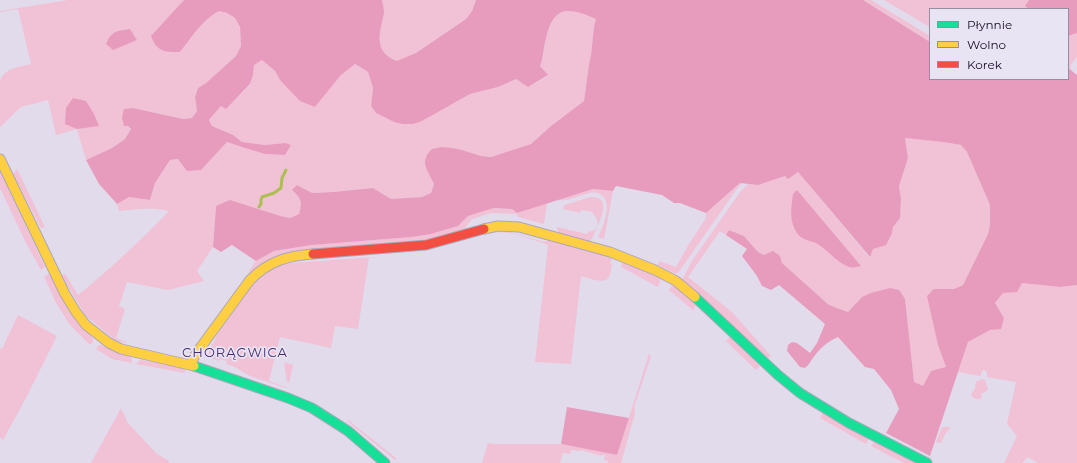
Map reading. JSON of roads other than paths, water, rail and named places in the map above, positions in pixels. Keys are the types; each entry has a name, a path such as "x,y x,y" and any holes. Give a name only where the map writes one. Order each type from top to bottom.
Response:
{"street":[{"path":"0,159 65,294 86,325 109,343 121,349 191,364 278,394 312,408 348,431 385,463"},
{"path":"191,364 195,355 254,276 260,270 275,261 293,256 426,245 487,228 498,226 519,227 610,252 655,270 676,281 703,304 778,376 800,393 849,423 928,463"}],"waterway":[{"path":"259,207 262,197 274,193 281,188 282,178 286,170"}],"district":[{"name":"CHORĄGWICA","path":"235,353"}]}
